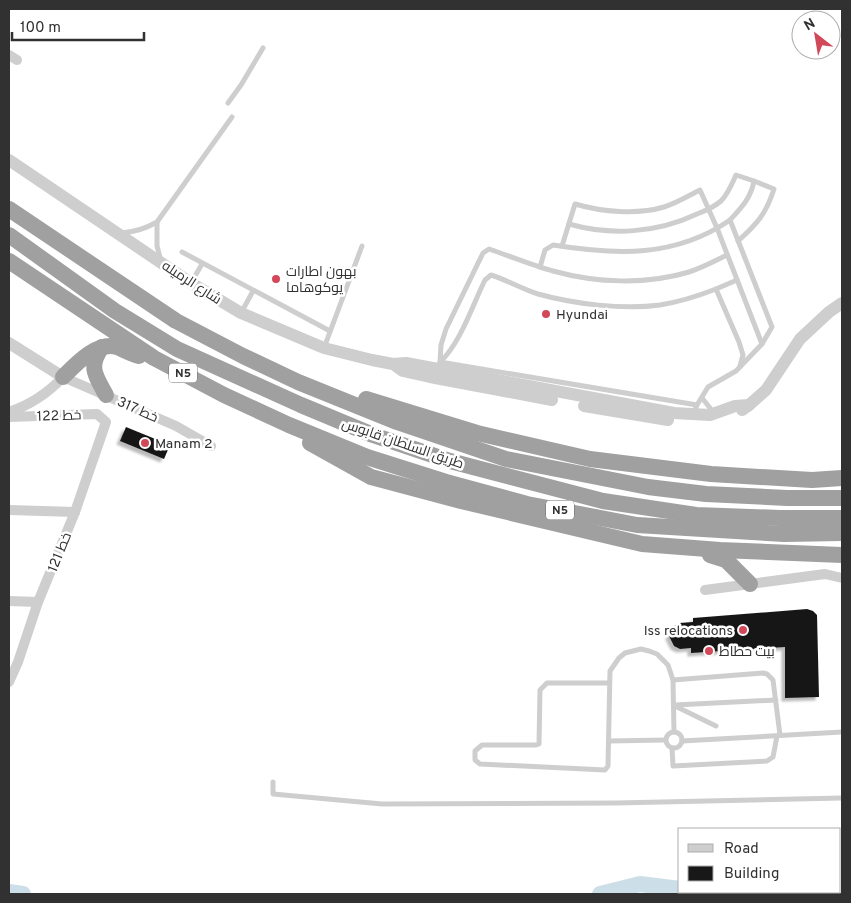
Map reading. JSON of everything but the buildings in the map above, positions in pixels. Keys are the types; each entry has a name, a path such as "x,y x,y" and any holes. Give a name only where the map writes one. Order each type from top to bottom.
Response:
{"highway":[{"path":"9,210 176,321 298,382 397,422 506,459 648,487 686,492 787,498 842,498"},
{"name":"طريق السلطان قابوس","path":"9,235 96,297 177,349 301,405 374,435 450,461 603,501 696,515 842,518"},
{"name":"طريق السلطان قابوس","path":"9,261 154,358 224,395 289,425 367,457 446,482 527,504 638,525 784,534 842,533"},
{"path":"63,376 92,352 103,347 115,346 135,355 154,358"},
{"path":"103,347 95,357 93,364 95,374 106,395"},
{"path":"298,382 379,403 477,433 590,459 711,474 812,480 842,478"},
{"path":"289,425 312,445 371,477 469,503 642,544 786,554 842,555"},
{"path":"683,548 726,560 750,584"}],"street":[{"name":"شارع الرميله","path":"9,160 191,283 241,313 324,348 393,364"},
{"path":"393,364 403,371 430,377 684,423 706,423 726,418 749,405 766,390 800,339 829,312 842,303"},
{"path":"9,412 22,407 52,389 63,376 13,346"},
{"path":"393,364 439,365 618,404 695,410 714,414 735,406 749,405"},
{"name":"خط 317","path":"63,376 176,426 211,446"},
{"path":"655,418 688,418 695,410"},
{"name":"خط 122","path":"9,417 97,414 106,422"},
{"name":"خط 121","path":"9,682 18,662 38,602 75,512 106,422"},
{"path":"9,510 75,512"},
{"path":"704,590 825,574 842,578"},
{"path":"9,601 38,602"}],"lane":[{"path":"228,103 263,48"},
{"path":"117,233 146,228 156,222 232,117"},
{"path":"569,224 598,231 647,230 668,226 709,209 720,202 731,187 736,175 774,188 767,210 762,218 738,241"},
{"path":"540,267 545,250 553,245 607,252 635,252 682,244 730,220 745,204 753,189 754,181"},
{"path":"562,246 575,204 606,211 650,210 675,202 700,190 717,228 762,344"},
{"path":"695,410 705,390 710,385 732,375 754,354 772,327 730,220"},
{"path":"156,222 157,246 162,263"},
{"path":"324,348 362,246"},
{"path":"439,365 441,345 446,329 488,249 540,267 579,277 621,281 648,280 690,272 727,256"},
{"path":"182,252 330,331"},
{"path":"191,283 202,264"},
{"path":"439,365 455,344 485,280 491,275 537,294 570,301 625,307 659,305 690,298 737,280"},
{"path":"716,289 743,355 740,367"},
{"path":"241,313 253,291"},
{"path":"702,398 714,414"},
{"path":"609,683 547,683 540,690 539,744 482,745 475,751 474,757 480,764 603,771 608,766 610,671 618,658 633,650 657,654 668,665 673,680 675,705 674,732"},
{"path":"672,748 673,766 767,761 773,757 778,735 773,680 767,674 673,680"},
{"path":"675,705 776,700"},
{"path":"675,705 716,726"},
{"path":"665,740 669,733 674,732 679,734 682,741"},
{"path":"682,741 842,732"},
{"path":"609,741 665,740"},
{"path":"665,740 667,745 672,748 678,748 682,741"},
{"path":"273,782 273,794 382,804 626,803 842,798"}],"waterway":[{"path":"600,894 640,884 678,889"},
{"path":"9,892 23,894"},
{"path":"721,893 733,894"}],"place":[{"name":"بهون اطارات يوكوهاما","path":"276,279"},
{"name":"Hyundai","path":"546,314"},
{"name":"Manam 2","path":"145,443"},
{"name":"Iss relocations","path":"743,630"},
{"name":"بيت حطاط","path":"709,651"}]}
